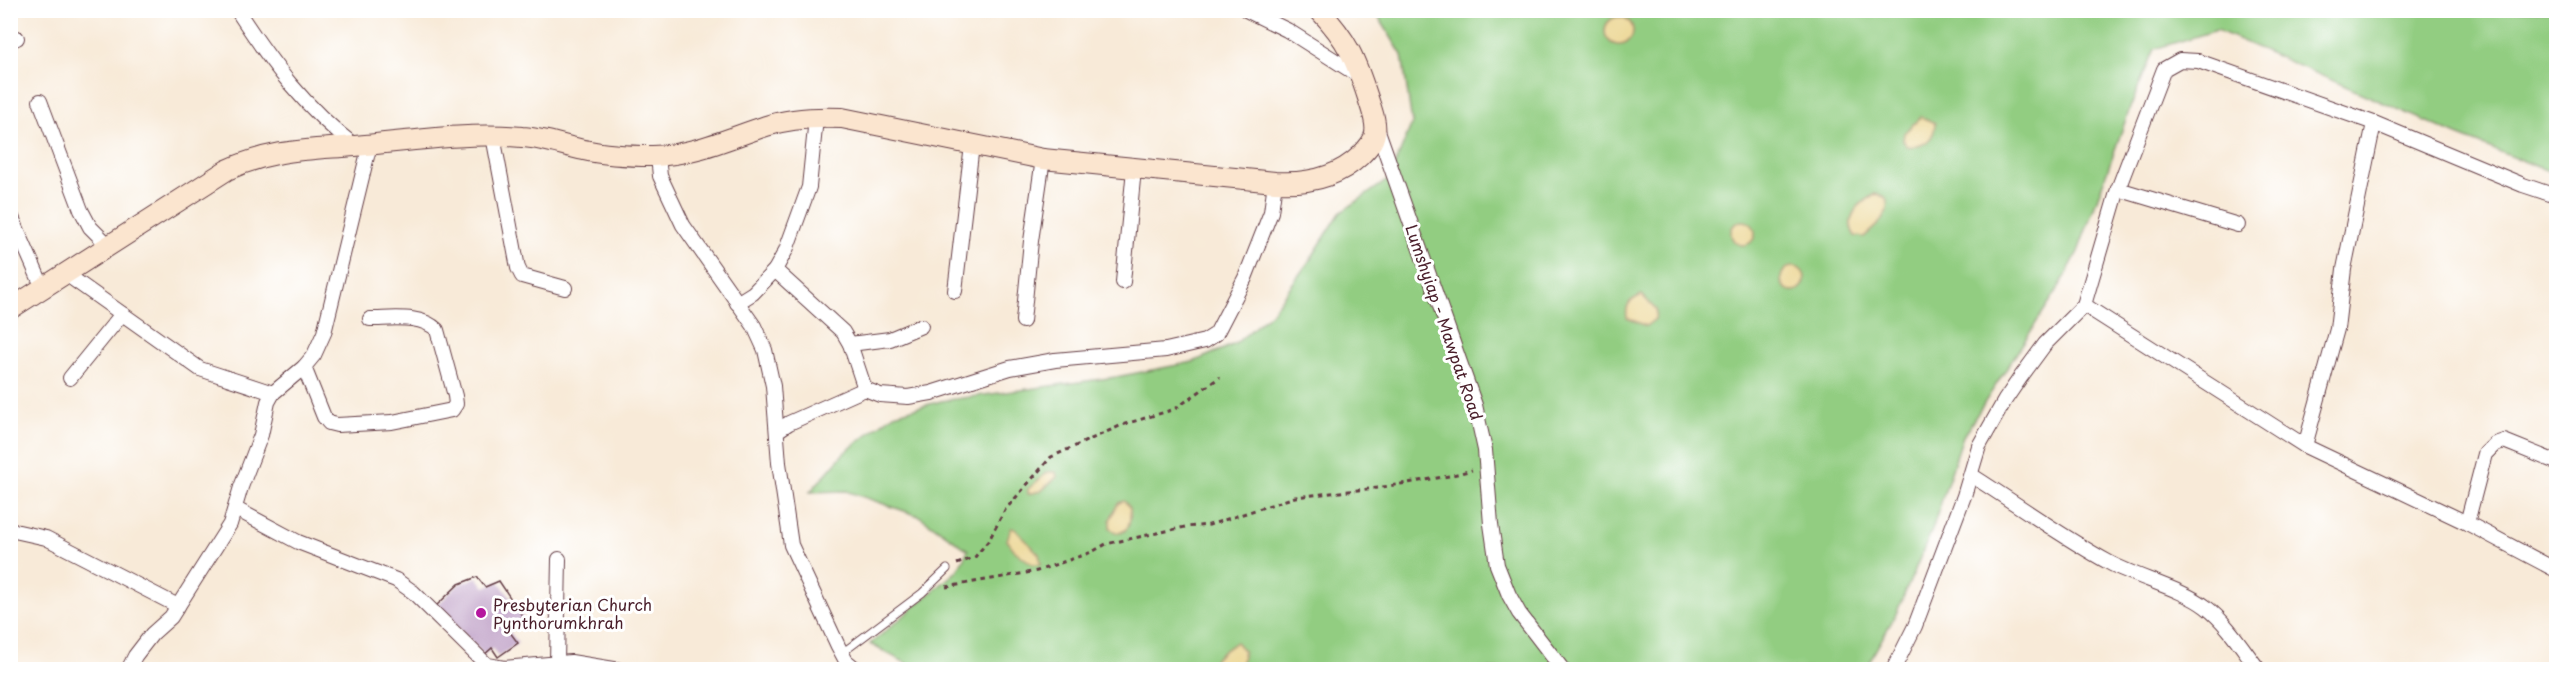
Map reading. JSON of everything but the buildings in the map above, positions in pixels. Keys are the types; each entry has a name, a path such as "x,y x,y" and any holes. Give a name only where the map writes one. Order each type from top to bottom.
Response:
{"street":[{"path":"237,10 269,59 298,95 326,124 362,145"},
{"path":"1246,10 1287,30 1362,78"},
{"name":"Lumshyiap - Mawpat Road","path":"1319,10 1348,44 1362,78 1468,381 1481,428 1487,467 1493,545 1502,579 1519,613 1563,669"},
{"path":"1893,669 1915,626 1971,474 1979,446 2005,400 2045,344 2084,305 2118,189 2164,69 2180,60 2198,61 2374,123 2523,185 2556,196"},
{"path":"40,101 81,210 90,227 109,246"},
{"path":"10,309 227,170 272,153 296,149 362,145 433,136 493,136 524,137 611,154 658,156 710,145 767,125 816,118 842,118 1043,159 1275,182 1314,181 1352,164 1367,149 1376,135 1374,117"},
{"path":"737,303 753,294 775,270 805,201 815,146 816,118"},
{"path":"2305,446 2337,329 2344,269 2374,123"},
{"path":"493,136 518,268 522,276 529,279 565,288"},
{"path":"128,669 152,634 171,617 230,524 261,435 268,402 273,393 304,367 314,355 324,333 362,145"},
{"path":"955,291 972,145"},
{"path":"658,156 660,176 683,225 754,326 765,350 773,386 778,463 791,545 846,661 857,669"},
{"path":"1023,321 1031,241 1043,159"},
{"path":"1123,282 1134,169"},
{"path":"775,270 831,319 850,344 866,389 880,396 908,397 932,393 1010,368 1055,360 1166,350 1205,341 1216,334 1245,278 1271,212 1275,182"},
{"path":"2118,189 2238,225"},
{"path":"10,213 43,288"},
{"path":"66,274 200,369 273,393"},
{"path":"2084,305 2305,446 2467,523 2556,570"},
{"path":"70,378 122,314"},
{"path":"304,367 324,417 329,423 337,425 392,422 452,410 456,404 455,396 437,330 429,322 420,320 370,319"},
{"path":"850,344 890,339 921,326"},
{"path":"777,431 789,423 866,389"},
{"path":"2467,523 2485,454 2494,444 2504,441 2556,462"},
{"path":"1971,474 2108,562 2140,578 2192,598 2205,606 2217,617 2257,669"},
{"path":"236,509 298,542 396,580 413,592 475,655 493,668 557,662 584,663 620,669"},
{"path":"10,530 46,538 178,606"},
{"path":"557,662 559,559"}],"lane":[{"path":"842,653 860,642 947,569"}],"path":[{"path":"947,569 975,557 989,540 1005,510 1051,457 1122,425 1174,408 1220,377"},
{"path":"929,586 953,587 1037,571 1092,552 1106,544 1185,527 1209,525 1251,509 1295,497 1377,488 1487,467"}],"green space":[{"path":"1375,11 2556,11 2556,174 2457,135 2217,30 2154,49 2078,252 2058,289 1963,436 1932,530 1896,614 1865,669 917,669 870,644 957,571 968,550 919,516 846,491 810,492 844,453 894,414 941,401 1116,377 1193,362 1235,344 1271,313 1310,260 1340,213 1389,179 1412,123 1402,55"}],"sand":[{"path":"1619,17 1629,21 1633,31 1629,41 1619,45 1609,41 1605,31 1609,21"},
{"path":"1921,117 1935,123 1933,134 1923,144 1907,146 1903,140 1904,133"},
{"path":"1875,194 1885,197 1887,209 1885,214 1864,237 1855,236 1851,223 1852,217 1858,206"},
{"path":"1743,221 1751,225 1755,233 1751,241 1743,245 1735,241 1731,233 1735,225"},
{"path":"1793,267 1801,271 1805,279 1801,287 1793,291 1785,287 1781,279 1785,271"},
{"path":"1642,295 1656,310 1655,319 1646,326 1627,318 1629,303"},
{"path":"1048,472 1056,472 1057,477 1041,491 1028,494 1028,489"},
{"path":"1124,501 1130,508 1130,521 1127,529 1115,533 1110,528 1110,520 1118,503"},
{"path":"1011,528 1015,529 1039,554 1041,564 1032,564 1015,551 1007,540"},
{"path":"1236,642 1244,651 1240,669 1209,669 1224,650"}],"place":[{"name":"Presbyterian Church Pynthorumkhrah","path":"481,613"}]}
